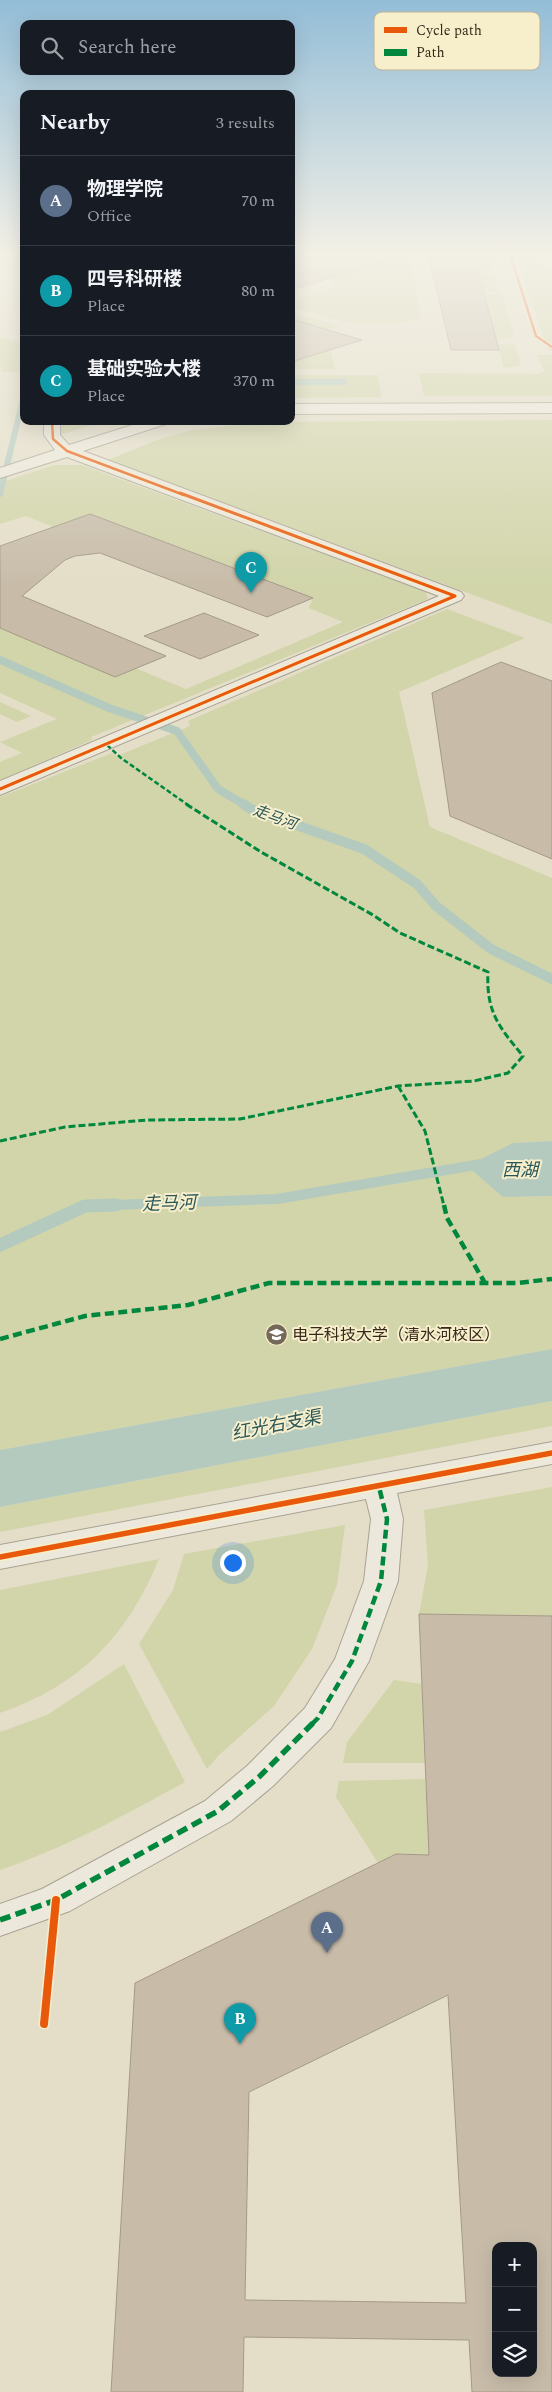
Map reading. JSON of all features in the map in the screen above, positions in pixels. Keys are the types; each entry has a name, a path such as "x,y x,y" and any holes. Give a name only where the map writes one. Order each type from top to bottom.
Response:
{"street":[{"path":"295,409 552,408"},
{"path":"0,789 121,740 455,596 67,451 53,442 50,435 51,425"},
{"path":"0,473 148,425"},
{"path":"0,1557 552,1453"},
{"path":"0,1920 56,1900 218,1811 260,1776 318,1718 352,1661 381,1581 387,1519 379,1487"}],"green space":[{"path":"0,366 20,366 20,372 2,372"},
{"path":"295,366 334,366 335,369 295,369"},
{"path":"503,366 518,366 518,366 504,368"},
{"path":"542,366 552,366 552,396 424,396 419,373 537,374 545,371"},
{"path":"295,375 378,375 381,397 295,398"},
{"path":"552,420 552,624 108,460 157,440 192,430 236,425 295,425 295,422"},
{"path":"58,425 91,425 57,436"},
{"path":"54,465 82,465 426,592 428,599 91,737 92,740 0,780 0,762 22,753 0,742 57,719 0,693 0,628 135,668 186,689 343,622 309,608 313,598 90,515 53,527 26,516 0,524 0,483"},
{"path":"447,609 525,638 399,692 430,827 552,878 552,1141 513,1143 503,1197 552,1196 552,1349 0,1450 0,797 112,753 117,756 190,726 188,721"},
{"path":"0,702 31,716 17,722 0,714"},
{"path":"552,1401 552,1426 0,1532 0,1507"},
{"path":"552,1487 552,1616 419,1614 428,1566 424,1510"},
{"path":"345,1525 337,1585 312,1649 274,1706 219,1755 207,1769 139,1644 173,1590 184,1554"},
{"path":"159,1559 132,1612 97,1655 77,1673 54,1689 0,1713 0,1590"},
{"path":"124,1664 185,1782 117,1819 48,1852 0,1870 0,1732 47,1715"},
{"path":"394,1680 422,1684 425,1763 343,1763 347,1742"},
{"path":"425,1779 429,1855 396,1854 378,1863 336,1797 339,1781"}],"water":[{"name":"西湖","path":"552,1141 552,1196 503,1197 467,1166 513,1143"},
{"name":"红光右支渠","path":"552,1349 552,1401 0,1507 0,1450"}],"building":[{"path":"90,514 313,598 267,617 100,553 75,556 65,560 22,596 166,656 115,677 0,628 0,546"},
{"path":"204,613 259,635 200,659 144,636"},
{"path":"501,662 552,681 552,859 450,816 432,693"},
{"path":"419,1614 552,1616 552,2392 472,2392 469,2340 244,2337 243,2392 111,2392 135,1983 396,1854 429,1855","holes":["448,1995 466,2303 245,2300 249,2092"]}],"waterway":[{"path":"295,382 344,382"},
{"name":"走马河","path":"0,494 20,412"},
{"name":"走马河","path":"0,660 109,708 177,731 218,789 245,805"},
{"name":"走马河","path":"243,804 251,809 364,849 417,884 436,906 491,949 552,979"},
{"name":"走马河","path":"85,1206 277,1199 481,1164"},
{"name":"走马河","path":"85,1206 116,1205"},
{"name":"走马河","path":"0,1245 85,1206"}],"marked path":[{"path":"0,1141 65,1127 147,1120 240,1119 398,1086 474,1081 508,1073 523,1056 495,1019 488,999 488,972 400,933 373,915 261,852 171,794 121,758 107,745"},
{"path":"398,1086 425,1131 447,1218 485,1283"},
{"path":"0,1339 85,1316 188,1305 269,1283 517,1283 552,1279"},
{"path":"0,1920 56,1900 218,1811 260,1776 318,1718 352,1661 381,1581 387,1519 379,1487"}],"cycle path":[{"path":"0,789 455,596 67,451 53,439 52,425"},
{"path":"0,1557 552,1453"},
{"path":"44,2024 56,1900"}],"place":[{"name":"基础实验大楼","path":"251,593"},
{"name":"电子科技大学（清水河校区）","path":"276,1334"},
{"name":"物理学院","path":"327,1953"},
{"name":"四号科研楼","path":"240,2044"}]}
